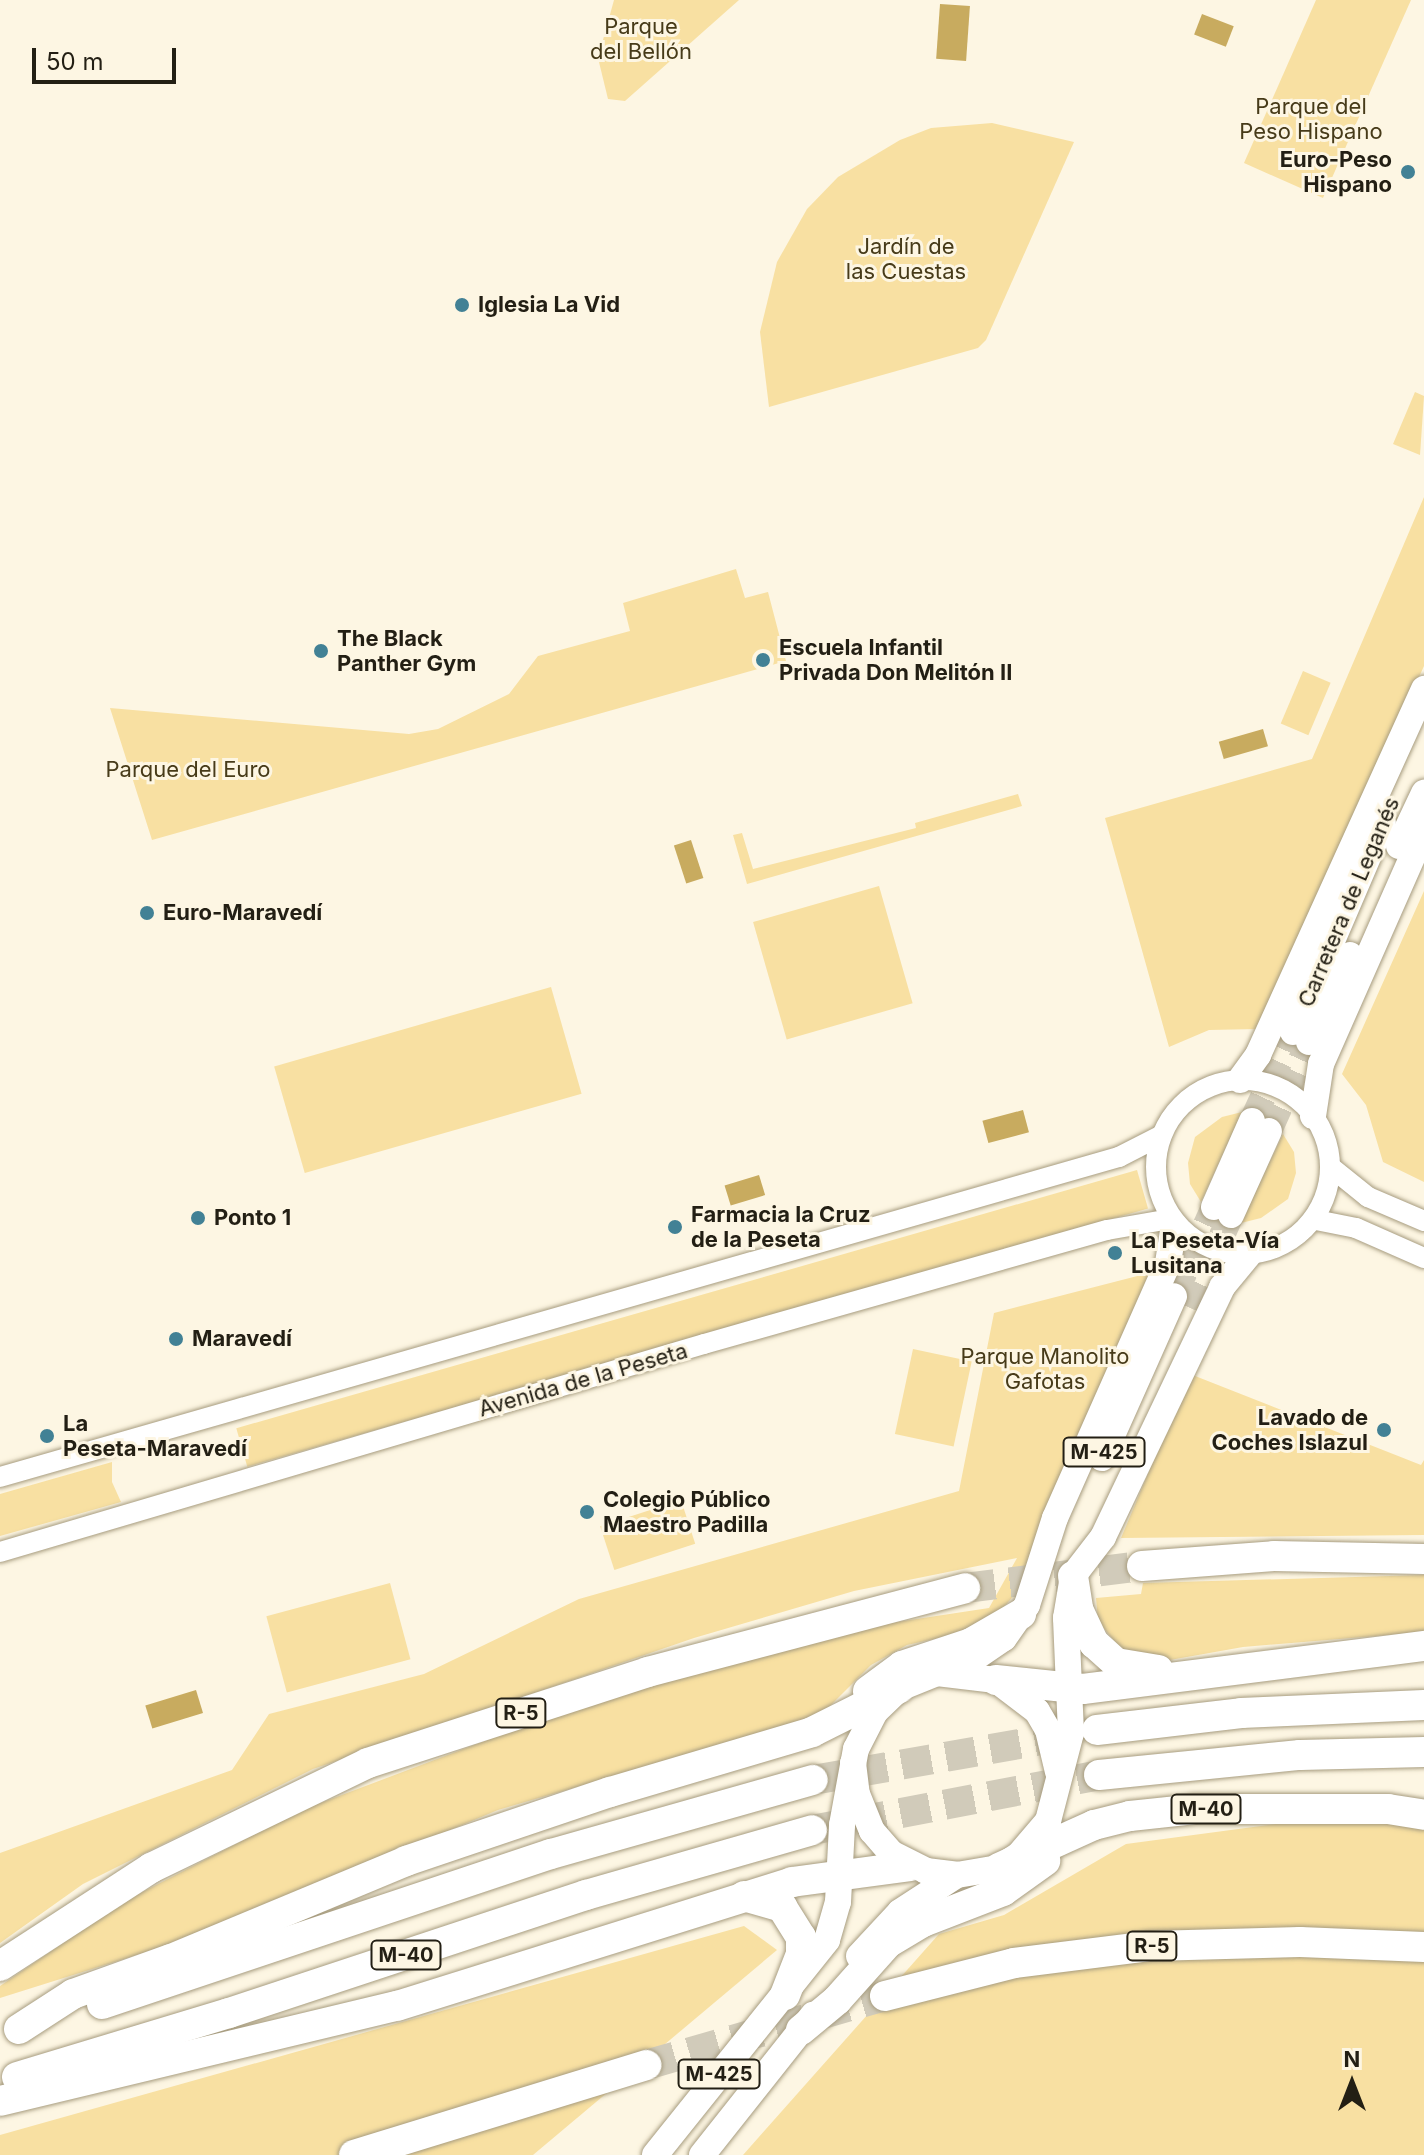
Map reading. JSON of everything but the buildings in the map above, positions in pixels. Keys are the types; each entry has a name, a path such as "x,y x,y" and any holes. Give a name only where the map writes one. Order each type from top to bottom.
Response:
{"highway":[{"path":"1142,1566 1274,1556 1424,1559"},
{"path":"1073,1576 1083,1621 1094,1643 1116,1663 1224,1671"},
{"name":"R-5","path":"0,1966 100,1899 213,1836 368,1763 648,1672 965,1588"},
{"path":"812,1732 902,1666 971,1643 1024,1610"},
{"path":"1067,1688 1424,1646"},
{"name":"M-425","path":"996,1680 1067,1688"},
{"path":"10,2032 73,1994 171,1959 406,1861 812,1732 900,1688"},
{"path":"1097,1730 1241,1713 1424,1705"},
{"name":"M-40","path":"1099,1775 1286,1756 1424,1752"},
{"name":"M-40","path":"10,2032 216,1969 551,1854 813,1780"},
{"name":"M-40","path":"999,1868 1130,1816 1195,1809 1388,1809 1424,1815"},
{"name":"M-40","path":"0,2082 229,2013 586,1895 812,1830"},
{"name":"M-40","path":"801,2030 837,2000 888,1943 923,1922 1019,1882 1069,1838"},
{"path":"840,1872 910,1866"},
{"name":"M-40","path":"0,2101 397,2006 744,1896 840,1872"},
{"path":"744,1896 782,1907 801,1937 785,1995"},
{"name":"R-5","path":"885,1996 1014,1963 1151,1946 1300,1942 1424,1947"},
{"path":"354,2155 646,2065"}],"main road":[{"path":"1240,1080 1258,1055 1424,689"},
{"name":"Carretera de Leganés","path":"1424,727 1301,1037 1424,793"},
{"path":"1313,1116 1321,1064 1424,831"},
{"path":"1223,1211 1261,1126"},
{"path":"1024,1610 1055,1518 1168,1263 1172,1222"},
{"path":"1073,1576 1103,1537 1222,1287 1251,1252"},
{"name":"M-425","path":"910,1866 957,1875 999,1868 1019,1855 1048,1821 1071,1733 1066,1618 1073,1576 1182,1302 1024,1610 990,1650 954,1672"},
{"name":"M-425","path":"655,2155 827,1940 838,1902 853,1763 875,1712 900,1688 937,1673 954,1672 996,1680 1037,1711 1048,1730 1058,1763 1058,1788"},
{"path":"853,1763 860,1802 872,1831 910,1866"},
{"name":"M-425","path":"702,2155 874,1937 900,1912 957,1875"}],"street":[{"path":"0,1477 1119,1157 1162,1135 1194,1095 1208,1086 1240,1080 1280,1089 1313,1116 1332,1168 1329,1194 1316,1220 1284,1243 1251,1252 1208,1245 1172,1222 1155,1169 1162,1135"},
{"path":"1332,1168 1368,1197 1424,1221"},
{"path":"1316,1220 1356,1228 1424,1258"},
{"name":"Avenida de la Peseta","path":"0,1552 704,1344 1107,1230 1172,1222"}],"green space":[{"name":"Parque del Bellón","path":"614,0 739,0 625,101 608,99 598,58"},
{"name":"Parque del Peso Hispano","path":"1316,0 1411,0 1323,198 1244,163"},
{"name":"Jardín de las Cuestas","path":"992,123 1074,142 986,340 978,348 769,407 760,332 777,262 807,209 838,177 900,140 931,128"},
{"path":"1415,392 1424,396 1420,455 1393,444"},
{"path":"1424,497 1424,666 1258,1029 1209,1030 1169,1047 1105,818 1312,759"},
{"name":"Parque del Euro","path":"736,569 745,598 768,592 786,661 152,840 110,708 409,734 438,729 509,694 538,656 630,631 623,603"},
{"path":"1303,671 1331,683 1308,735 1281,723"},
{"path":"1018,794 1022,806 747,884 733,835 742,833 753,869 916,828 915,823"},
{"path":"879,886 913,1003 787,1039 753,922"},
{"path":"1424,891 1424,1182 1383,1162 1366,1105 1342,1074"},
{"path":"551,987 582,1094 305,1173 274,1066"},
{"path":"1242,1112 1201,1202 1190,1184 1188,1163 1195,1137 1222,1117"},
{"path":"1283,1134 1294,1152 1296,1173 1288,1199 1261,1218 1241,1223"},
{"path":"1137,1170 1148,1208 247,1467 236,1428"},
{"name":"Parque Manolito Gafotas","path":"1149,1273 1018,1591 994,1618 966,1632 907,1645 871,1665 828,1708 806,1720 498,1810 194,1937 0,1998 0,1986 125,1901 302,1810 543,1719 818,1634 989,1608 1017,1558 854,1591 694,1638 313,1769 83,1884 0,1943 0,1853 232,1770 269,1714 424,1674 579,1599 959,1491 994,1313"},
{"path":"913,1349 972,1361 954,1447 895,1434"},
{"path":"1190,1374 1421,1465 1424,1460 1424,1535 1121,1538"},
{"path":"112,1462 112,1482 121,1502 0,1536 0,1494"},
{"path":"681,1500 695,1544 614,1570 600,1526"},
{"path":"1424,1575 1424,1632 1243,1647 1170,1660 1139,1658 1120,1648 1098,1621 1096,1598 1141,1594 1143,1583"},
{"path":"390,1583 410,1659 287,1692 266,1616"},
{"path":"1290,1822 1424,1823 1424,2155 743,2155 939,1934 1004,1915 1126,1844"},
{"path":"744,1926 777,1950 533,2155 0,2155 0,2135"}],"shaded area":[{"path":"940,4 970,6 966,61 936,59"},
{"path":"1202,14 1234,26 1226,47 1194,35"},
{"path":"1263,729 1268,746 1224,759 1219,742"},
{"path":"691,840 703,878 686,884 674,846"},
{"path":"1023,1110 1029,1132 988,1143 982,1121"},
{"path":"759,1175 765,1195 731,1206 725,1186"},
{"path":"196,1690 203,1713 152,1728 145,1705"}],"tunnel":[{"path":"1252,1121 1293,1032"},
{"path":"1269,1131 1309,1042"},
{"path":"1174,1296 1214,1207"},
{"path":"1190,1308 1231,1215"},
{"path":"965,1588 1142,1566"},
{"path":"813,1780 1076,1734"},
{"path":"812,1830 1099,1775"},
{"path":"646,2065 885,1996"}],"place":[{"name":"Euro-Peso Hispano","path":"1408,172"},
{"name":"Iglesia La Vid","path":"462,305"},
{"name":"The Black Panther Gym","path":"321,651"},
{"name":"Escuela Infantil Privada Don Melitón II","path":"763,660"},
{"name":"Euro-Maravedí","path":"147,913"},
{"name":"Ponto 1","path":"198,1218"},
{"name":"Farmacia la Cruz de la Peseta","path":"675,1227"},
{"name":"La Peseta-Vía Lusitana","path":"1115,1253"},
{"name":"Maravedí","path":"176,1339"},
{"name":"Lavado de Coches Islazul","path":"1384,1430"},
{"name":"La Peseta-Maravedí","path":"47,1436"},
{"name":"Colegio Público Maestro Padilla","path":"587,1512"}]}
